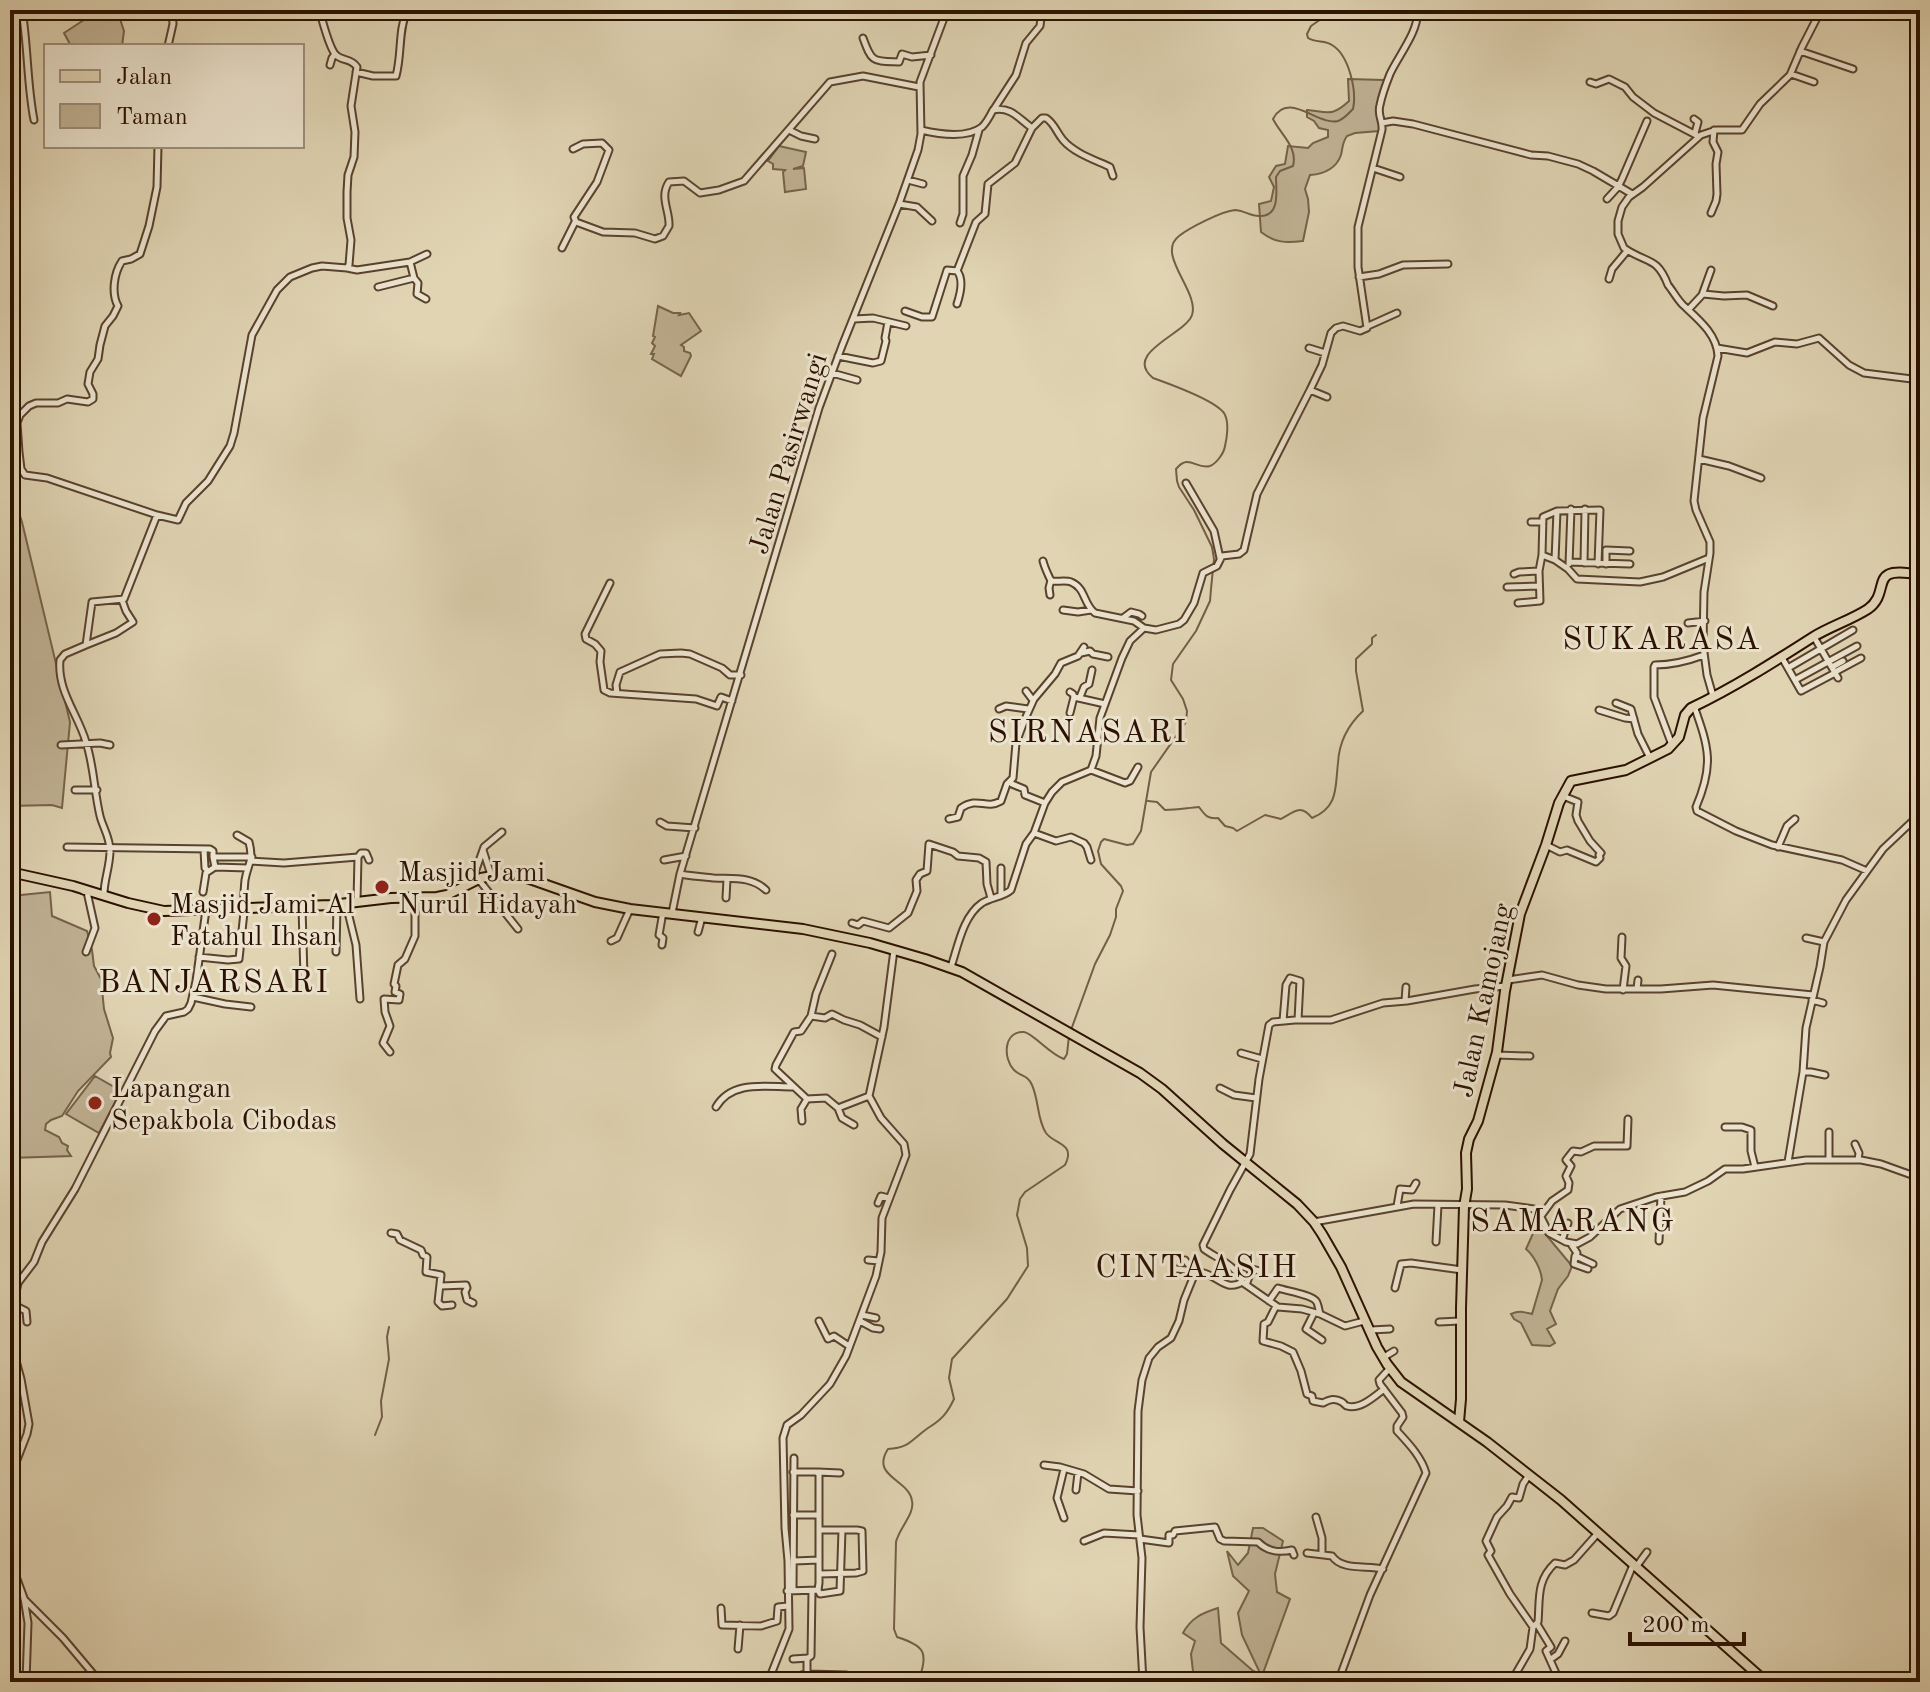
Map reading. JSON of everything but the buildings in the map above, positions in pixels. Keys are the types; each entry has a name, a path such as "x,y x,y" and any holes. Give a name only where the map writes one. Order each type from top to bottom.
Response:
{"main road":[{"path":"1562,796 1573,780 1626,770 1660,754 1679,737 1686,713 1694,706 1872,605 1890,573 1920,575"},
{"name":"Jalan Kamojang","path":"1459,1422 1467,1150 1496,1055 1520,914 1562,796"},
{"path":"10,872 159,911 341,904 442,896 475,880 503,874 524,877 595,902 828,933 951,967 1146,1077 1297,1204 1314,1222 1341,1267 1383,1358 1405,1385 1529,1475 1766,1682"}],"street":[{"path":"22,10 34,120"},
{"path":"168,44 173,24 172,10"},
{"path":"319,10 335,54 357,67 351,106 355,132 354,157 348,175 347,218 351,248 347,268"},
{"path":"356,72 396,77 400,31 407,10"},
{"name":"Jalan Pasirwangi","path":"662,945 663,938 659,935 695,828 819,408 919,145 919,87 947,10"},
{"path":"921,130 953,134 979,129 1011,86 1026,43 1040,26 1042,10"},
{"path":"1368,326 1359,277 1358,227 1382,123 1379,118 1380,103 1390,74 1417,22 1417,10"},
{"path":"1713,696 1704,655 1704,592 1710,542 1695,507 1703,418 1718,356 1717,348 1709,331 1666,284 1665,275 1658,266 1621,245 1618,221 1622,207 1632,195 1697,135 1714,130 1742,130 1760,104 1791,74 1821,10"},
{"path":"863,38 868,54 876,61 899,62 902,54 912,57 931,55"},
{"path":"1800,51 1853,69"},
{"path":"330,65 335,54"},
{"path":"1791,74 1814,82"},
{"path":"575,222 603,232 635,233 655,239 662,237 669,226 664,198 669,182 684,181 700,193 740,183 826,86 834,81 863,76 919,87"},
{"path":"1590,82 1596,84 1609,79 1625,87 1654,113 1697,135"},
{"path":"993,110 1014,113 1032,128"},
{"path":"957,271 976,222 985,214 988,184 1015,163 1032,128 1042,118 1053,123 1064,141 1110,167 1113,176"},
{"path":"1694,119 1698,122 1697,135"},
{"path":"1607,199 1618,187 1647,121"},
{"path":"1382,123 1413,124 1578,164 1632,195"},
{"path":"960,223 963,214 963,176 979,129"},
{"path":"789,130 815,139"},
{"path":"1711,213 1717,194 1718,152 1713,142 1714,130"},
{"path":"562,248 575,217 597,182 609,150 602,143 583,144 573,149"},
{"path":"158,148 157,187 149,226 140,254 122,261 117,269 113,292 118,304 105,326 98,359 88,381 92,401 67,399 58,403 36,403 20,415 15,450 25,475 47,478 178,520 186,503 208,481 225,456 234,433 253,332 281,284 290,277 318,267 357,270 410,262 427,254"},
{"path":"1373,168 1400,177"},
{"path":"908,180 923,184"},
{"path":"899,204 917,207 932,221"},
{"path":"1609,279 1612,269 1627,251"},
{"path":"410,262 418,283 417,294 426,299"},
{"path":"1359,277 1403,265 1448,264"},
{"path":"905,311 932,317 947,270 957,271"},
{"path":"1689,309 1703,293 1711,270"},
{"path":"957,271 960,276 957,304"},
{"path":"378,287 414,278"},
{"path":"1703,293 1752,296 1773,306"},
{"path":"1051,580 1073,583 1083,590 1095,613 1134,621 1147,630 1179,624 1194,603 1203,573 1223,555 1239,554 1244,550 1257,494 1310,390 1331,333 1343,326 1365,330 1397,313"},
{"path":"854,319 873,318 906,326"},
{"path":"838,356 873,363 881,361 888,322"},
{"path":"1717,348 1747,353 1775,342 1797,344 1819,338 1849,365 1864,373 1920,380"},
{"path":"1309,348 1325,353"},
{"path":"832,373 857,380"},
{"path":"1310,390 1327,397"},
{"path":"1699,459 1761,478"},
{"path":"1186,483 1214,531 1218,562"},
{"path":"1571,509 1569,565 1577,579 1640,582 1663,577 1710,558"},
{"path":"1518,603 1540,601 1543,517 1571,509 1600,510 1598,564"},
{"path":"1584,563 1585,509"},
{"path":"1555,560 1557,511"},
{"path":"86,645 92,602 122,600 125,597 157,515"},
{"path":"1531,522 1543,522"},
{"path":"1532,537 1542,537"},
{"path":"1606,564 1606,550 1630,551"},
{"path":"1542,555 1569,565 1630,564"},
{"path":"1043,561 1051,580 1050,595"},
{"path":"1514,574 1539,571"},
{"path":"610,583 585,636 601,651 603,689 610,693 696,699 717,706 721,697 733,701"},
{"path":"1507,587 1539,586"},
{"path":"104,895 110,848 108,833 100,813 87,744 68,702 59,667 61,657 133,622 122,600"},
{"path":"1063,610 1091,610"},
{"path":"1123,618 1131,612 1142,616"},
{"path":"1688,623 1705,621"},
{"path":"1091,770 1105,704 1127,646 1134,635 1144,628"},
{"path":"1788,668 1853,630"},
{"path":"1814,637 1834,670"},
{"path":"1834,670 1857,646"},
{"path":"949,819 958,817 961,808 969,802 990,805 1001,802 1013,776 1016,743 1032,699 1062,661 1083,650 1108,657"},
{"path":"1028,709 1061,663 1083,650"},
{"path":"617,693 620,672 663,654 690,654 722,668 730,675 741,675"},
{"path":"1672,745 1654,697 1654,667 1704,655"},
{"path":"1781,656 1803,691 1843,661"},
{"path":"1795,680 1834,670 1861,658"},
{"path":"1070,713 1075,695 1089,684 1092,670"},
{"path":"1026,691 1032,699"},
{"path":"1075,695 1105,704"},
{"path":"1616,703 1629,708 1650,758"},
{"path":"999,709 1006,706 1028,709"},
{"path":"1694,706 1707,746 1706,781 1697,810 1736,831 1778,847 1842,860 1867,871"},
{"path":"1599,710 1634,719"},
{"path":"61,745 110,745"},
{"path":"951,967 971,913 991,898 1010,892 1026,844 1052,792 1062,782 1091,770 1125,783 1130,781 1138,767"},
{"path":"1010,781 1024,789 1025,795 1045,803"},
{"path":"76,790 97,790"},
{"path":"1546,845 1596,862 1600,858 1601,853 1589,840 1576,815 1578,802 1562,796"},
{"path":"1788,1162 1803,1072 1806,1028 1824,942 1846,900 1883,849 1920,814"},
{"path":"1778,847 1787,826 1795,819"},
{"path":"660,822 667,826 695,828"},
{"path":"502,832 483,850 475,880 518,929"},
{"path":"1034,833 1056,841 1071,837 1084,843 1091,860"},
{"path":"199,957 239,959 245,880 251,862 250,842 237,835"},
{"path":"852,923 858,925 863,921 889,928 906,915 917,891 916,880 927,871 929,844 960,857 979,858 986,862 991,898"},
{"path":"67,847 212,850 215,867"},
{"path":"204,850 208,871"},
{"path":"483,850 491,875"},
{"path":"213,857 284,863 358,857 366,853 369,860"},
{"path":"664,860 686,856"},
{"path":"357,902 358,857"},
{"path":"203,892 208,871 215,867 251,862"},
{"path":"1001,868 1001,895"},
{"path":"680,874 734,877 754,882 766,890"},
{"path":"726,898 727,879"},
{"path":"86,952 95,933 87,892 81,890 87,890"},
{"path":"390,1052 383,1043 390,1026 384,999 399,1000 400,993 395,992 394,984 398,965 405,959 415,936 415,898"},
{"path":"336,952 341,904"},
{"path":"341,904 356,945 360,999"},
{"path":"302,906 304,977"},
{"path":"27,1322 26,1311 11,1305 18,1283 37,1258 39,1247 75,1189 155,1031 166,1016 188,1009 193,997 206,909"},
{"path":"611,941 617,937 630,909"},
{"path":"698,932 702,916"},
{"path":"1622,937 1621,958 1626,966 1623,990"},
{"path":"1806,938 1824,942"},
{"path":"790,1591 784,1430 830,1384 849,1346 876,1276 882,1218 905,1159 904,1144 881,1118 869,1096 882,1037 894,949"},
{"path":"832,954 811,1016 801,1031 794,1032 775,1067 807,1099 826,1098 838,1108 841,1118 854,1125"},
{"path":"1365,1320 1345,1326 1317,1313 1276,1306 1244,1284 1233,1268 1204,1249 1203,1245 1250,1154 1262,1059 1269,1025 1273,1022 1331,1020 1382,1003 1542,975 1586,986 1623,990 1713,985 1813,997 1823,1003"},
{"path":"1283,1021 1286,984 1290,978 1300,981 1298,1020"},
{"path":"1637,989 1638,980"},
{"path":"1405,1001 1406,987"},
{"path":"193,997 251,1007"},
{"path":"811,1016 825,1018 831,1014 882,1037"},
{"path":"1241,1053 1262,1059"},
{"path":"1496,1055 1530,1056"},
{"path":"1803,1072 1825,1075"},
{"path":"716,1107 737,1088 794,1087"},
{"path":"1220,1088 1234,1095 1256,1098"},
{"path":"838,1108 869,1096"},
{"path":"802,1121 801,1109 807,1099"},
{"path":"1541,1216 1554,1198 1568,1190 1566,1176 1571,1167 1566,1160 1573,1151 1581,1152 1596,1146 1627,1146 1628,1119"},
{"path":"1725,1127 1751,1130 1755,1167"},
{"path":"1829,1132 1829,1160"},
{"path":"1855,1144 1858,1160"},
{"path":"1314,1222 1397,1206 1505,1205 1536,1211 1548,1232 1571,1244 1590,1237 1620,1209 1691,1189 1724,1169 1788,1162 1858,1160 1881,1164 1920,1178"},
{"path":"1397,1206 1400,1189 1412,1190 1416,1183"},
{"path":"878,1203 881,1196 889,1198"},
{"path":"1659,1241 1661,1196"},
{"path":"1436,1242 1438,1205"},
{"path":"1562,1240 1568,1223"},
{"path":"391,1233 397,1234 400,1240 421,1250 427,1257 426,1272 441,1274 438,1302 442,1306 452,1305"},
{"path":"1571,1244 1576,1256 1591,1267"},
{"path":"868,1260 879,1261"},
{"path":"1143,1682 1138,1411 1149,1358 1171,1338 1194,1273 1185,1260"},
{"path":"1395,1288 1401,1264 1462,1270"},
{"path":"1244,1284 1248,1268 1263,1272"},
{"path":"1176,1269 1205,1273 1229,1286 1244,1284"},
{"path":"441,1286 466,1285 467,1301 473,1303"},
{"path":"1269,1301 1278,1288 1313,1297 1317,1313 1306,1329 1322,1340"},
{"path":"1276,1306 1264,1324 1263,1341 1293,1352 1307,1394 1313,1401 1324,1403 1329,1399 1338,1400 1351,1407 1365,1403 1384,1389"},
{"path":"861,1318 876,1318"},
{"path":"861,1318 873,1328 880,1329"},
{"path":"819,1321 828,1339 834,1336 849,1346"},
{"path":"1439,1322 1460,1321"},
{"path":"1370,1331 1390,1329"},
{"path":"10,1339 29,1424 10,1478"},
{"path":"1383,1358 1394,1351"},
{"path":"1338,1682 1366,1605 1426,1473 1412,1447 1398,1432 1397,1426 1403,1414 1380,1385 1379,1380 1390,1368"},
{"path":"768,1682 789,1629 788,1606 794,1561 794,1458"},
{"path":"1044,1465 1092,1478 1109,1489 1138,1491"},
{"path":"1064,1469 1057,1498 1064,1518"},
{"path":"793,1472 840,1473"},
{"path":"793,1659 811,1656 815,1590 819,1574 817,1472"},
{"path":"1076,1490 1078,1473"},
{"path":"1529,1475 1519,1498 1512,1497 1497,1517 1486,1541 1491,1551 1488,1555 1525,1617 1551,1647 1546,1651 1560,1682"},
{"path":"793,1515 819,1515"},
{"path":"1316,1517 1322,1538 1322,1554"},
{"path":"1084,1541 1104,1533 1169,1543 1169,1535 1173,1535 1174,1531 1215,1527 1224,1541 1258,1542 1276,1553 1292,1550 1294,1555"},
{"path":"819,1574 863,1571 862,1531 820,1530"},
{"path":"790,1591 839,1592 842,1530"},
{"path":"1511,1682 1530,1649 1540,1586 1549,1569 1555,1563 1565,1565 1574,1560 1598,1533"},
{"path":"1592,1613 1609,1616 1613,1613 1635,1566 1647,1552"},
{"path":"1307,1553 1332,1556 1341,1564 1383,1569"},
{"path":"10,1560 24,1598 28,1631 26,1682"},
{"path":"794,1561 819,1560"},
{"path":"24,1598 100,1682"},
{"path":"721,1608 722,1625 761,1626 776,1622 778,1607 788,1606"},
{"path":"738,1649 740,1625"},
{"path":"1551,1659 1558,1654 1565,1641"},
{"path":"807,1658 807,1674"},
{"path":"795,1682 800,1675 807,1674 846,1675"}],"green space":[{"path":"117,10 124,31 122,44 70,44 64,33 96,12"},
{"path":"1348,79 1384,80 1388,83 1379,131 1347,136 1336,164 1324,172 1310,175 1305,189 1309,212 1303,241 1286,242 1271,238 1261,232 1259,204 1271,201 1274,187 1269,177 1276,166 1285,164 1288,146 1308,148 1328,137 1328,130 1319,128 1307,117 1307,110 1330,112 1343,106 1349,101"},
{"path":"779,146 806,152 803,166 793,169 804,168 806,189 785,192 785,170 773,169 773,164 768,161"},
{"path":"658,306 679,315 689,313 701,331 681,345 691,356 681,376 652,359"},
{"path":"10,486 22,522 70,722 62,808 52,805 10,806"},
{"path":"50,892 52,916 87,931 113,1038 111,1057 78,1091 62,1116 46,1124 45,1130 68,1146 71,1156 10,1158 10,904 21,895"},
{"name":"Lapangan Sepakbola Cibodas","path":"95,1076 121,1091 99,1133 66,1114"},
{"path":"1535,1229 1542,1230 1572,1266 1558,1289 1550,1311 1556,1324 1547,1329 1555,1343 1550,1346 1532,1345 1521,1323 1511,1314 1532,1314 1542,1280 1537,1263 1526,1249"},
{"path":"1253,1528 1263,1528 1283,1541 1275,1574 1277,1592 1290,1599 1262,1676 1272,1682 1194,1680 1191,1654 1195,1641 1183,1633 1198,1617 1218,1608 1221,1643 1261,1675 1242,1635 1238,1613 1249,1591 1233,1576 1227,1551 1238,1565 1248,1553"}],"waterway":[{"path":"1071,1030 1095,964 1110,935 1123,891 1101,864 1098,851 1104,839 1133,844 1141,831 1151,772 1186,722 1187,711 1183,699 1171,680 1173,664 1196,631 1210,601 1214,559 1212,547 1179,487 1176,469 1185,462 1205,467 1218,460 1226,443 1226,418 1214,404 1153,378 1146,369 1145,360 1192,315 1193,306 1175,263 1173,244 1190,229 1229,211 1238,210 1259,216 1271,212 1276,202 1276,177 1280,171 1293,166 1294,159 1291,147 1273,119 1279,111 1295,108 1322,119 1338,121 1353,109 1353,83 1343,57 1332,45 1311,40 1307,34 1311,26 1334,10"},
{"path":"1148,801 1157,802 1165,810 1199,807 1207,816 1218,818 1225,826 1237,831 1265,815 1281,819 1301,810 1312,818 1321,813 1334,795 1342,741 1363,711 1356,659 1372,644 1372,638 1376,635"},
{"path":"919,1682 923,1653 915,1644 897,1637 894,1629 896,1542 911,1511 912,1501 904,1488 887,1472 884,1458 888,1449 910,1442 946,1413 954,1399 949,1378 952,1359 1007,1299 1028,1266 1027,1248 1017,1215 1020,1199 1025,1192 1065,1165 1068,1152 1046,1133 1032,1085 1010,1065 1007,1046 1012,1036 1024,1032 1064,1059 1069,1036"},
{"path":"375,1435 382,1417 381,1401 389,1359 389,1327"}],"place":[{"name":"Masjid Jami Nurul Hidayah","path":"382,887"},
{"name":"Masjid Jami Al Fatahul Ihsan","path":"154,919"},
{"name":"Lapangan Sepakbola Cibodas","path":"95,1103"}],"district":[{"name":"SUKARASA","path":"1662,638"},
{"name":"SIRNASARI","path":"1088,731"},
{"name":"BANJARSARI","path":"214,981"},
{"name":"SAMARANG","path":"1573,1220"},
{"name":"CINTAASIH","path":"1197,1266"}]}
